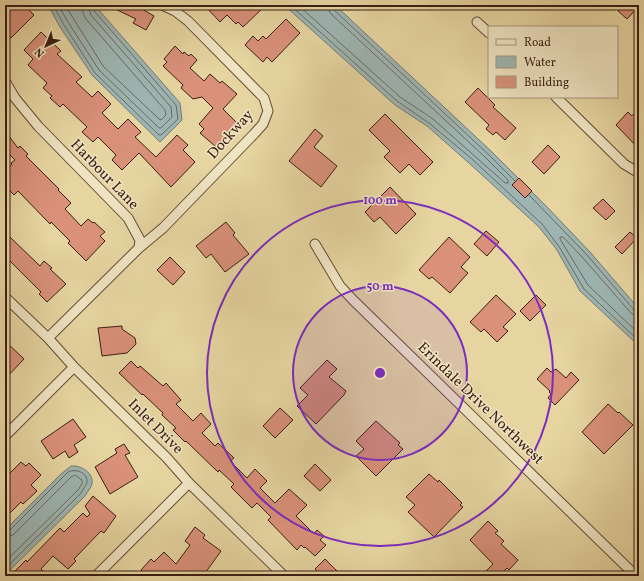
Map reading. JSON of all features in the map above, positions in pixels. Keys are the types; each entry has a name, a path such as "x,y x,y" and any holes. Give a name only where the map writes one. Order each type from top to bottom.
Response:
{"street":[{"name":"Dockway","path":"139,248 163,228 254,134 263,124 268,111 264,98 217,50 182,16 164,6"},
{"path":"477,22 488,32"},
{"name":"Harbour Lane","path":"5,81 15,98 38,126 128,218 140,240 139,248"},
{"path":"557,98 624,164 639,173"},
{"name":"Erindale Drive Northwest","path":"315,244 340,286 352,300 636,576"},
{"path":"48,338 139,248"},
{"name":"Inlet Drive","path":"5,297 48,338 74,367 167,458 189,483 284,576"},
{"path":"5,436 74,367"},
{"path":"96,576 189,483"}],"water":[{"path":"48,5 97,5 98,9 180,103 182,120 160,142 92,75 60,27"},
{"path":"284,5 335,5 492,152 590,252 639,309 639,346 580,291 557,250 539,227 427,126 395,105"},
{"path":"71,466 83,468 89,473 92,480 90,488 85,496 5,575 5,530 61,474"}],"building":[{"path":"5,5 24,5 34,15 11,38 5,32"},
{"path":"107,5 142,5 142,9 154,16 146,30 133,23 136,19"},
{"path":"204,5 266,5 243,27 238,22 236,24 227,15 220,22"},
{"path":"624,5 639,6 627,19 618,11"},
{"path":"286,19 300,33 272,62 267,57 263,62 245,45 253,36 258,41 263,36 266,39"},
{"path":"41,32 61,51 57,54 82,77 76,82 92,97 98,91 111,104 102,113 118,129 128,119 141,132 135,137 156,157 177,135 188,145 183,150 195,162 171,187 139,153 122,170 112,160 116,155 98,137 93,142 82,132 87,127 63,104 60,107 50,98 52,96 43,88 47,83 28,65 33,59 24,50"},
{"path":"175,46 183,54 184,52 189,56 191,54 197,60 190,68 204,81 210,74 220,83 222,81 237,94 223,109 238,124 216,147 200,133 204,129 199,124 213,108 202,97 193,99 181,88 183,85 163,66 167,62 164,59"},
{"path":"478,88 495,105 493,107 516,128 505,140 496,132 493,135 486,129 489,125 465,102"},
{"path":"639,108 639,149 616,125 628,112 632,116"},
{"path":"385,114 433,162 420,175 409,164 400,173 384,157 390,151 369,130"},
{"path":"315,129 323,136 314,147 337,166 321,187 289,161"},
{"path":"5,131 18,148 20,146 28,154 26,156 71,203 65,209 81,226 88,219 93,223 94,222 105,232 100,236 105,241 86,261 68,243 70,241 51,222 50,224 18,191 14,195 5,186 5,172 15,160 5,150"},
{"path":"548,145 560,157 544,174 532,162"},
{"path":"519,178 532,191 525,198 512,185"},
{"path":"390,187 416,214 396,234 380,217 374,222 365,212"},
{"path":"603,199 615,211 606,220 593,208"},
{"path":"226,222 235,233 233,235 249,254 225,272 211,254 206,258 196,246"},
{"path":"486,231 499,242 487,256 474,244"},
{"path":"630,232 637,238 622,254 615,247"},
{"path":"10,237 40,266 44,261 66,284 47,302 39,294 41,292 5,256 5,242"},
{"path":"449,237 470,257 461,267 468,273 450,293 432,277 429,279 419,270"},
{"path":"170,257 185,272 173,285 157,270"},
{"path":"496,295 516,314 503,327 508,331 497,342 484,329 481,332 470,322"},
{"path":"536,295 546,305 530,321 520,311"},
{"path":"122,326 122,329 135,338 136,344 127,353 102,356 98,328"},
{"path":"5,341 24,359 5,379"},
{"path":"327,360 337,369 329,377 346,391 344,395 316,424 297,406 308,395 300,388"},
{"path":"131,361 138,368 140,366 163,386 166,383 181,400 176,404 193,421 201,413 211,424 202,433 215,446 218,443 234,458 230,461 247,478 255,469 267,481 260,488 275,503 289,489 307,505 296,516 314,534 317,530 324,536 320,540 326,545 315,556 301,545 297,550 268,520 271,517 257,503 252,508 231,487 234,484 219,470 218,472 186,441 185,442 173,430 176,428 162,415 163,413 119,373"},
{"path":"547,368 551,372 556,369 566,378 571,372 579,380 555,405 548,398 551,394 549,392 550,391 537,379"},
{"path":"608,404 633,425 604,454 582,432"},
{"path":"280,408 293,420 275,438 263,426"},
{"path":"73,419 86,437 74,445 78,452 69,458 65,451 53,459 41,441"},
{"path":"376,421 400,443 398,445 403,449 376,476 356,456 364,449 356,441"},
{"path":"124,444 130,453 125,455 138,477 110,494 95,467 117,453 115,449"},
{"path":"21,462 26,466 29,463 41,475 31,485 37,491 23,504 21,502 5,518 5,478"},
{"path":"315,464 331,480 320,491 304,476"},
{"path":"429,474 438,482 439,480 462,503 460,505 463,507 434,537 408,512 415,505 406,497"},
{"path":"93,496 116,516 104,533 101,531 74,559 76,561 68,569 53,556 41,569 48,576 10,576 26,560 27,562 60,528 64,532 83,513 87,517 90,514 85,506"},
{"path":"488,521 498,531 495,533 504,541 501,544 518,560 509,570 507,568 499,576 481,576 493,564 470,540"},
{"path":"195,527 205,535 203,538 221,551 203,576 147,576 141,570 151,559 154,562 164,552 176,564 190,545 185,541"},
{"path":"325,559 342,576 322,576 315,569"}]}
